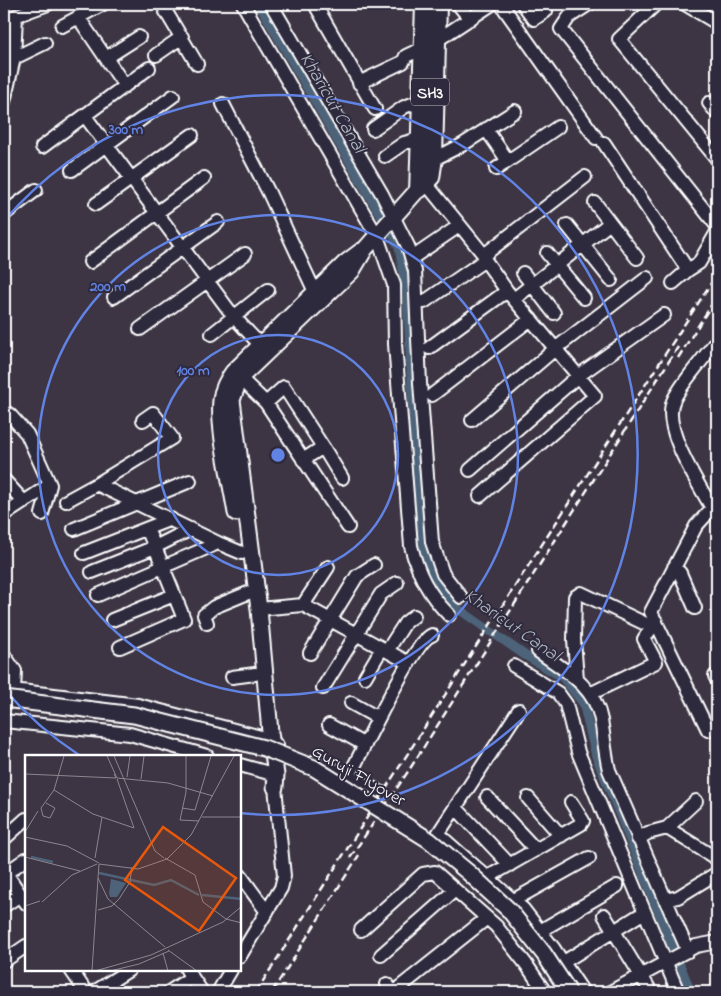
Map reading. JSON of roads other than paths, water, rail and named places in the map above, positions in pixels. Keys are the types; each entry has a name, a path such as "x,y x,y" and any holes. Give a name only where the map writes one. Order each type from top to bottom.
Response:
{"main road":[{"name":"SH3","path":"377,236 426,183 431,4"},
{"path":"273,778 255,674 248,593 221,417 222,392 264,349 352,271 365,249 377,236"},
{"path":"264,349 345,263 365,249"},
{"path":"237,375 232,400 233,416 259,609 266,740"},
{"name":"Guruji Flyover","path":"7,692 134,715 264,748 314,768 429,840 469,873 509,910 544,954 569,992"},
{"name":"Guruji Flyover","path":"4,708 133,724 262,757 310,776 423,847 463,880 502,917 537,960 558,992"}],"street":[{"path":"4,102 14,58 10,18 48,4"},
{"path":"62,26 103,4"},
{"path":"244,4 377,236 394,286 395,344 412,545 417,571 432,598 449,615"},
{"path":"271,4 395,217 412,258 415,271 431,543 443,574 461,597"},
{"name":"SH3","path":"415,195 419,139 422,4"},
{"name":"SH3","path":"426,183 433,178 436,158 440,4"},
{"path":"458,4 470,19"},
{"path":"439,39 492,4"},
{"path":"501,4 600,140 688,270"},
{"path":"523,4 534,19 546,11"},
{"path":"589,4 569,17 561,28 717,226"},
{"path":"656,4 619,39 717,159"},
{"path":"685,4 717,23"},
{"path":"167,6 197,64"},
{"path":"317,8 374,109"},
{"path":"78,17 125,86"},
{"path":"106,58 139,37"},
{"path":"156,55 182,37"},
{"path":"14,58 46,43"},
{"path":"359,83 403,62 406,56 421,49"},
{"path":"42,147 149,68"},
{"path":"72,170 173,96"},
{"path":"373,129 404,107 420,101"},
{"path":"709,103 717,113"},
{"path":"223,104 269,193 316,292"},
{"path":"436,158 462,145 516,111"},
{"path":"85,116 234,317 264,349"},
{"path":"496,169 558,127"},
{"path":"486,129 508,161"},
{"path":"96,204 192,135"},
{"path":"385,156 404,143 419,139"},
{"path":"424,302 484,258 584,177"},
{"path":"90,262 204,178"},
{"path":"426,183 511,295 595,396 480,496"},
{"path":"4,214 36,190"},
{"path":"595,203 637,258"},
{"path":"114,297 218,222"},
{"path":"429,348 511,295 532,285 610,222"},
{"path":"567,225 611,280"},
{"path":"412,258 459,226"},
{"path":"673,283 688,270 699,264 717,232"},
{"path":"547,253 584,298"},
{"path":"140,329 245,254"},
{"path":"523,273 554,313"},
{"path":"472,420 555,349 647,278"},
{"path":"212,334 268,290"},
{"path":"470,470 578,376 664,315"},
{"path":"432,395 531,319"},
{"path":"708,730 654,624 651,612 696,526 715,505 677,440 670,414 674,399 717,340"},
{"path":"237,375 266,404 348,527"},
{"path":"266,404 284,387 342,478"},
{"path":"4,411 27,434 50,485 42,514"},
{"path":"66,500 97,484 172,438 154,413 144,420"},
{"path":"402,430 423,427"},
{"path":"303,460 323,447"},
{"path":"4,480 24,502"},
{"path":"74,529 190,481"},
{"path":"97,484 218,543 242,552"},
{"path":"4,515 50,485"},
{"path":"84,553 171,519"},
{"path":"120,647 184,619 147,529"},
{"path":"92,572 155,547 191,529"},
{"path":"98,596 218,543"},
{"path":"412,545 431,543"},
{"path":"310,654 329,620 358,576 374,565"},
{"path":"303,605 328,566"},
{"path":"674,567 680,573 695,608"},
{"path":"323,688 381,594 397,584"},
{"path":"207,623 204,615 214,607 248,593"},
{"path":"577,679 574,640 576,597 581,593 654,624"},
{"path":"112,620 174,595"},
{"path":"259,609 303,605 409,663"},
{"path":"365,677 384,649 405,623 414,616"},
{"path":"590,694 656,662 644,639 654,624"},
{"path":"349,776 378,718 409,663 423,640 432,635"},
{"path":"538,651 577,679 595,701 601,719 609,770 686,952"},
{"path":"4,656 15,671 7,692 138,705 266,740 303,758 349,776 382,793"},
{"path":"514,666 558,693 566,704 578,752 668,961 678,992"},
{"path":"232,677 255,674"},
{"path":"351,703 378,718"},
{"path":"519,710 438,834 514,900 540,931 583,992"},
{"path":"4,721 130,734 158,749 201,755"},
{"path":"330,725 365,745"},
{"path":"241,765 273,778 284,876 267,912 241,954"},
{"path":"487,797 536,850"},
{"path":"528,798 561,836"},
{"path":"638,839 648,833 667,828 696,801"},
{"path":"488,877 581,824 583,821 571,802"},
{"path":"456,808 510,865"},
{"path":"4,839 25,820"},
{"path":"667,828 717,859"},
{"path":"514,900 588,858"},
{"path":"4,906 23,899 5,871 25,861"},
{"path":"361,930 423,874 435,872 487,918 526,964 545,992"},
{"path":"665,900 678,896 717,873"},
{"path":"241,878 245,892 267,912"},
{"path":"540,931 617,886"},
{"path":"381,955 455,890"},
{"path":"604,915 615,930 651,992"},
{"path":"562,963 638,916"},
{"path":"393,988 487,918"},
{"path":"610,992 686,952 717,942"},
{"path":"4,961 25,947"},
{"path":"72,971 86,992"},
{"path":"94,992 127,971"},
{"path":"218,992 231,971"},
{"path":"169,992 189,974 202,992"}],"waterway":[{"name":"Kharicut Canal","path":"259,4 381,216"},
{"name":"Kharicut Canal","path":"391,232 399,247 407,291 418,510 422,547 434,580 457,608 526,656 563,678 583,703 596,756 691,992"}],"railway":[{"path":"256,992 475,648 717,274"},
{"path":"678,358 717,296"},
{"path":"350,858 411,767 678,347"},
{"path":"272,992 359,855"}]}
